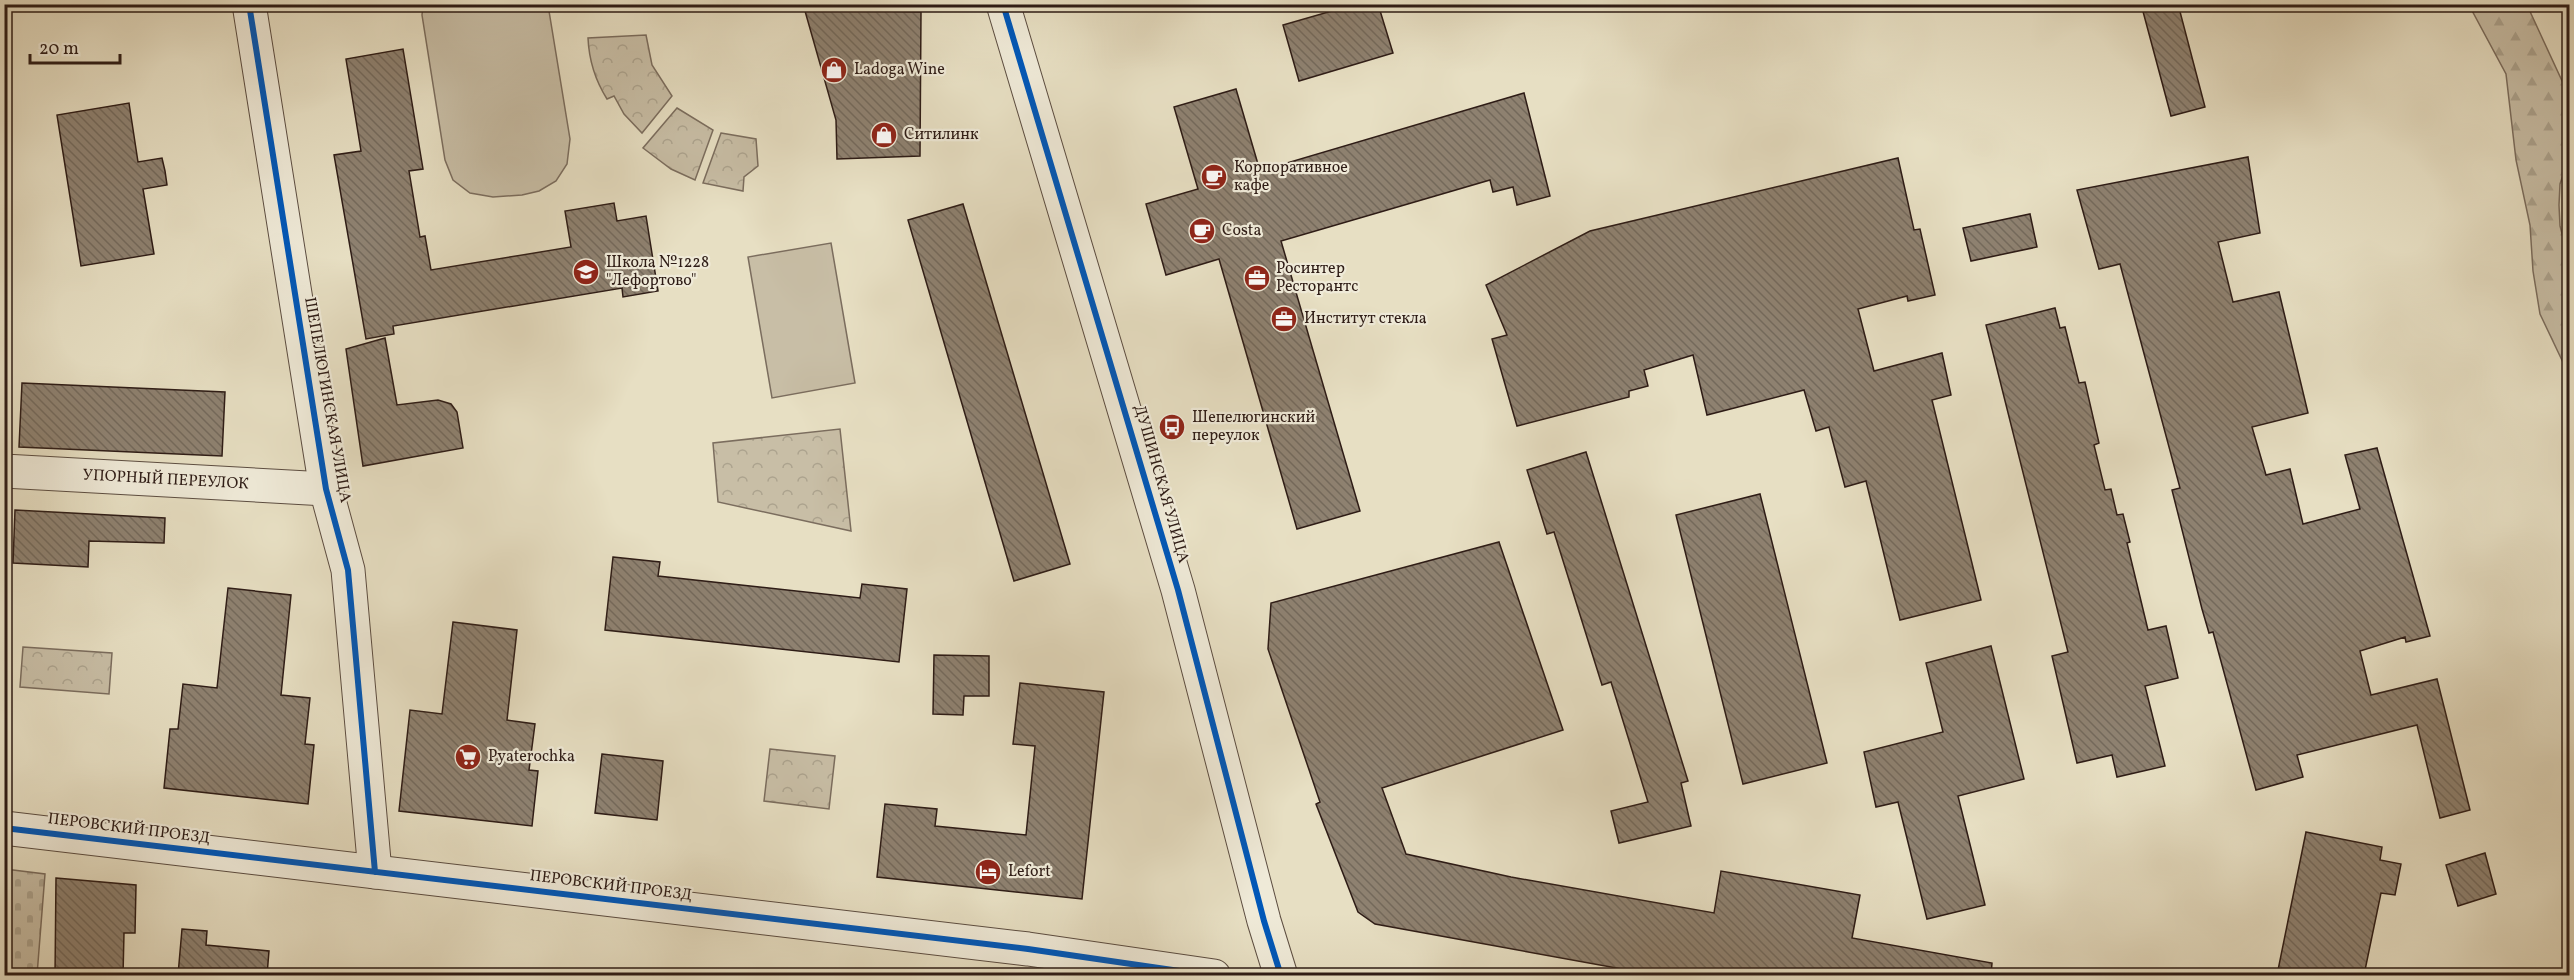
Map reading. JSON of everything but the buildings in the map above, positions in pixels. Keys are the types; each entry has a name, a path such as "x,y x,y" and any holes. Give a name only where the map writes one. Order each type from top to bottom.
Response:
{"street":[{"name":"ШЕПЕЛЮГИНСКАЯ УЛИЦА","path":"249,4 326,489 348,570 375,872"},
{"name":"ДУШИНСКАЯ УЛИЦА","path":"1004,4 1178,590 1264,921 1281,975"},
{"name":"УПОРНЫЙ ПЕРЕУЛОК","path":"4,471 326,489"},
{"name":"ПЕРОВСКИЙ ПРОЕЗД","path":"4,828 1028,949 1214,975"}],"green space":[{"path":"423,5 548,5 570,139 567,164 556,181 539,191 493,197 470,193 453,180 445,160 422,15"},
{"path":"2469,5 2527,5 2569,96 2569,158 2560,184 2559,205 2560,226 2569,261 2569,375 2540,314 2533,271 2530,225 2516,160 2506,74"},
{"path":"646,35 652,65 672,96 642,133 624,114 614,96 607,99 603,92 591,62 588,38"},
{"path":"677,108 713,130 695,180 671,169 643,148"},
{"path":"721,133 756,139 758,166 744,177 743,191 703,183"},
{"path":"831,243 855,383 772,398 748,257"},
{"path":"840,429 851,531 718,502 713,443"},
{"path":"23,647 112,653 109,694 20,687"},
{"path":"770,749 835,756 829,809 764,801"},
{"path":"5,869 45,874 37,975 5,975"}],"cycle path":[{"path":"249,4 326,489 348,570 375,872"},
{"path":"1003,4 1178,590 1264,921 1281,976"},
{"path":"4,828 1028,949 1214,976"}],"place":[{"name":"Ladoga Wine","path":"834,70"},
{"name":"Ситилинк","path":"884,135"},
{"name":"Корпоративное кафе","path":"1214,177"},
{"name":"Costa","path":"1202,231"},
{"name":"Школа №1228 \"Лефортово\"","path":"586,272"},
{"name":"Росинтер Ресторантс","path":"1257,278"},
{"name":"Институт стекла","path":"1284,319"},
{"name":"Шепелюгинский переулок","path":"1172,427"},
{"name":"Pyaterochka","path":"468,757"},
{"name":"Lefort","path":"988,872"}]}
